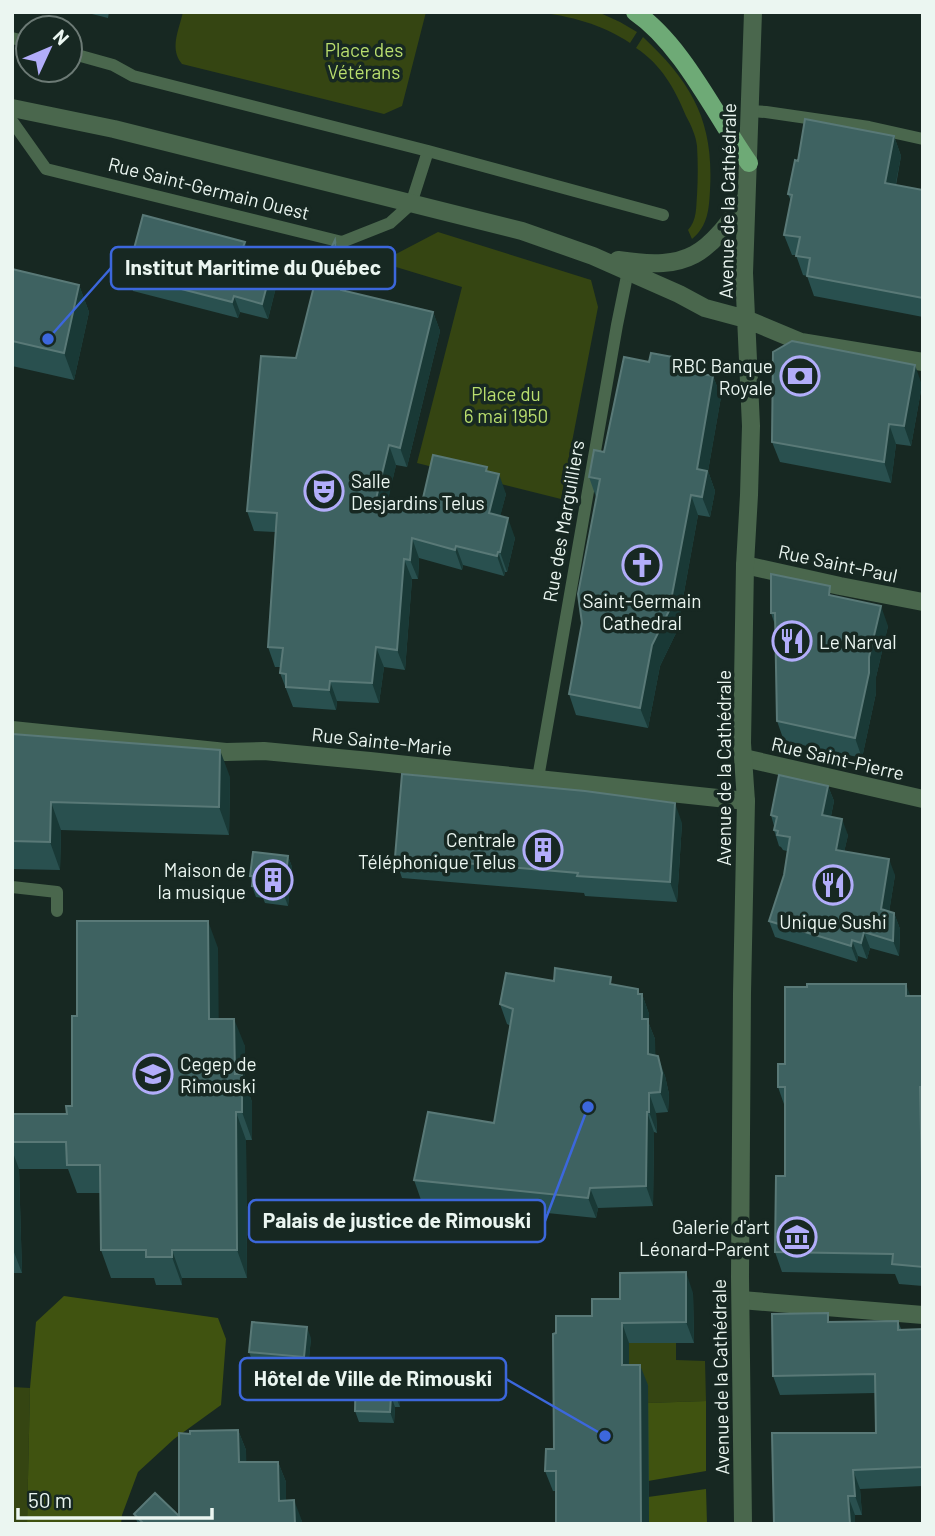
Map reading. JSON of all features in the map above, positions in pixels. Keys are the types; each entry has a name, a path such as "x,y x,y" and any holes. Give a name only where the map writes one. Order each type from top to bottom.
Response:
{"main road":[{"path":"635,12 671,44 748,163"}],"street":[{"name":"Avenue de la Cathédrale","path":"743,1524 740,1277 746,801 742,743 751,426 744,273 753,12"},
{"name":"Rue Saint-Germain Ouest","path":"12,108 114,129 522,231 593,256 705,308 746,319 802,342 923,362"},
{"path":"593,256 641,264 664,264 681,260 708,246 724,230 746,198"},
{"name":"Rue Saint-Paul","path":"745,565 923,602"},
{"name":"Rue Sainte-Marie","path":"12,730 226,752 277,752 746,801"},
{"name":"Rue Saint-Pierre","path":"744,758 923,799"},
{"path":"741,1300 923,1315"}],"lane":[{"path":"84,57 113,65 133,76 428,151 663,215"},
{"path":"750,111 869,127 923,139"},
{"name":"Rue Saint-Germain Ouest","path":"12,121 46,169 342,242 390,223 411,204"},
{"path":"411,204 428,151"},
{"name":"Rue des Marguilliers","path":"538,778 628,271"},
{"path":"12,887 57,892 57,911"}],"green space":[{"name":"Place des Vétérans","path":"183,12 426,12 402,106 384,114 182,64 176,46"},
{"path":"537,12 598,12 637,32 630,43 585,22"},
{"path":"643,37 687,87 703,123 708,143 710,190 707,217 692,239 688,230 696,209 696,138 666,78 645,54 636,48"},
{"name":"Place du 6 mai 1950","path":"438,232 591,280 598,307 561,499 417,463 462,287 396,267 396,254"},
{"path":"64,1296 218,1318 226,1339 221,1405 174,1439 138,1472 121,1524 27,1524 30,1388 36,1322"},
{"path":"629,1343 676,1343 676,1360 705,1361 706,1401 648,1403 629,1385"},
{"path":"12,1387 30,1388 27,1524 12,1524"},
{"path":"706,1401 706,1471 648,1481 648,1403"},
{"path":"706,1489 707,1524 648,1524 648,1497"}],"building":[{"path":"805,119 894,136 885,183 923,190 923,298 807,276 810,258 796,256 800,237 784,235 792,195 788,194 795,160 798,161"},
{"path":"143,215 245,242 242,250 274,259 262,304 234,296 232,302 127,275"},
{"name":"Salle Desjardins Telus","path":"335,240 341,290 433,312 400,448 389,445 376,499 380,500 379,507 420,511 433,455 487,467 486,471 499,474 489,513 508,518 497,556 456,546 455,550 412,538 410,560 404,559 397,650 376,647 372,683 330,681 329,690 286,687 286,674 280,673 283,648 268,647 277,513 247,511 261,356 296,358 315,282"},
{"path":"12,269 79,285 64,353 12,341"},
{"path":"792,341 915,365 904,426 889,424 884,462 772,442 773,352"},
{"name":"Saint-Germain Cathedral","path":"651,353 689,360 687,371 713,376 697,469 707,471 702,497 691,495 669,611 652,645 640,708 569,694 582,623 578,594 600,479 589,477 594,450 604,452 624,357 649,362"},
{"path":"771,574 830,586 829,595 881,606 855,738 777,721 775,613 771,613"},
{"path":"12,734 220,750 219,807 51,802 50,842 12,841"},
{"name":"Centrale Téléphonique Telus","path":"402,774 585,791 675,803 670,882 577,876 578,873 395,857"},
{"path":"779,775 828,786 822,815 842,819 836,850 889,859 881,909 894,913 893,941 864,932 861,943 852,940 851,946 769,921 784,875 790,837 777,835 778,831 774,830 777,817 771,815"},
{"name":"Maison de la musique","path":"253,852 288,856 284,895 261,892 262,887 252,886 253,876 250,876"},
{"name":"Cegep de Rimouski","path":"77,921 208,921 209,1019 234,1019 235,1074 242,1074 242,1112 236,1112 237,1250 172,1250 172,1257 146,1257 146,1250 101,1250 100,1165 67,1165 66,1142 12,1142 12,1114 67,1114 66,1106 72,1106 72,1016 77,1016"},
{"path":"555,968 611,977 610,984 638,989 638,994 642,994 642,1019 648,1019 648,1054 658,1056 662,1073 660,1092 649,1093 646,1186 590,1188 588,1198 414,1180 428,1112 494,1123 513,1009 500,1004 506,973 554,981"},
{"path":"807,984 906,984 906,996 923,996 923,1087 920,1087 923,1267 892,1264 893,1254 775,1252 776,1176 785,1176 785,1087 778,1087 778,1064 785,1064 785,987 807,987"},
{"path":"686,1272 686,1322 622,1323 622,1365 640,1365 641,1524 556,1524 556,1471 545,1471 546,1449 554,1449 553,1334 556,1333 556,1316 592,1316 592,1299 620,1299 620,1273"},
{"path":"828,1313 828,1322 898,1321 898,1330 923,1329 923,1467 853,1470 855,1496 848,1496 850,1524 774,1524 772,1433 876,1433 875,1374 773,1376 772,1314"},
{"path":"252,1322 307,1327 304,1357 249,1352"},
{"path":"356,1364 381,1364 381,1373 396,1373 396,1397 391,1396 390,1412 355,1411"},
{"path":"238,1430 239,1462 278,1462 279,1501 294,1500 295,1524 144,1524 134,1514 155,1493 179,1516 179,1433"}],"place":[{"name":"Institut Maritime du Québec","path":"48,339"},
{"name":"RBC Banque Royale","path":"800,376"},
{"name":"Salle Desjardins Telus","path":"324,491"},
{"name":"Saint-Germain Cathedral","path":"642,565"},
{"name":"Le Narval","path":"792,641"},
{"name":"Centrale Téléphonique Telus","path":"543,850"},
{"name":"Maison de la musique","path":"273,880"},
{"name":"Unique Sushi","path":"833,885"},
{"name":"Cegep de Rimouski","path":"153,1074"},
{"name":"Palais de justice de Rimouski","path":"588,1107"},
{"name":"Galerie d'art Léonard-Parent","path":"797,1237"},
{"name":"Hôtel de Ville de Rimouski","path":"605,1436"}]}
